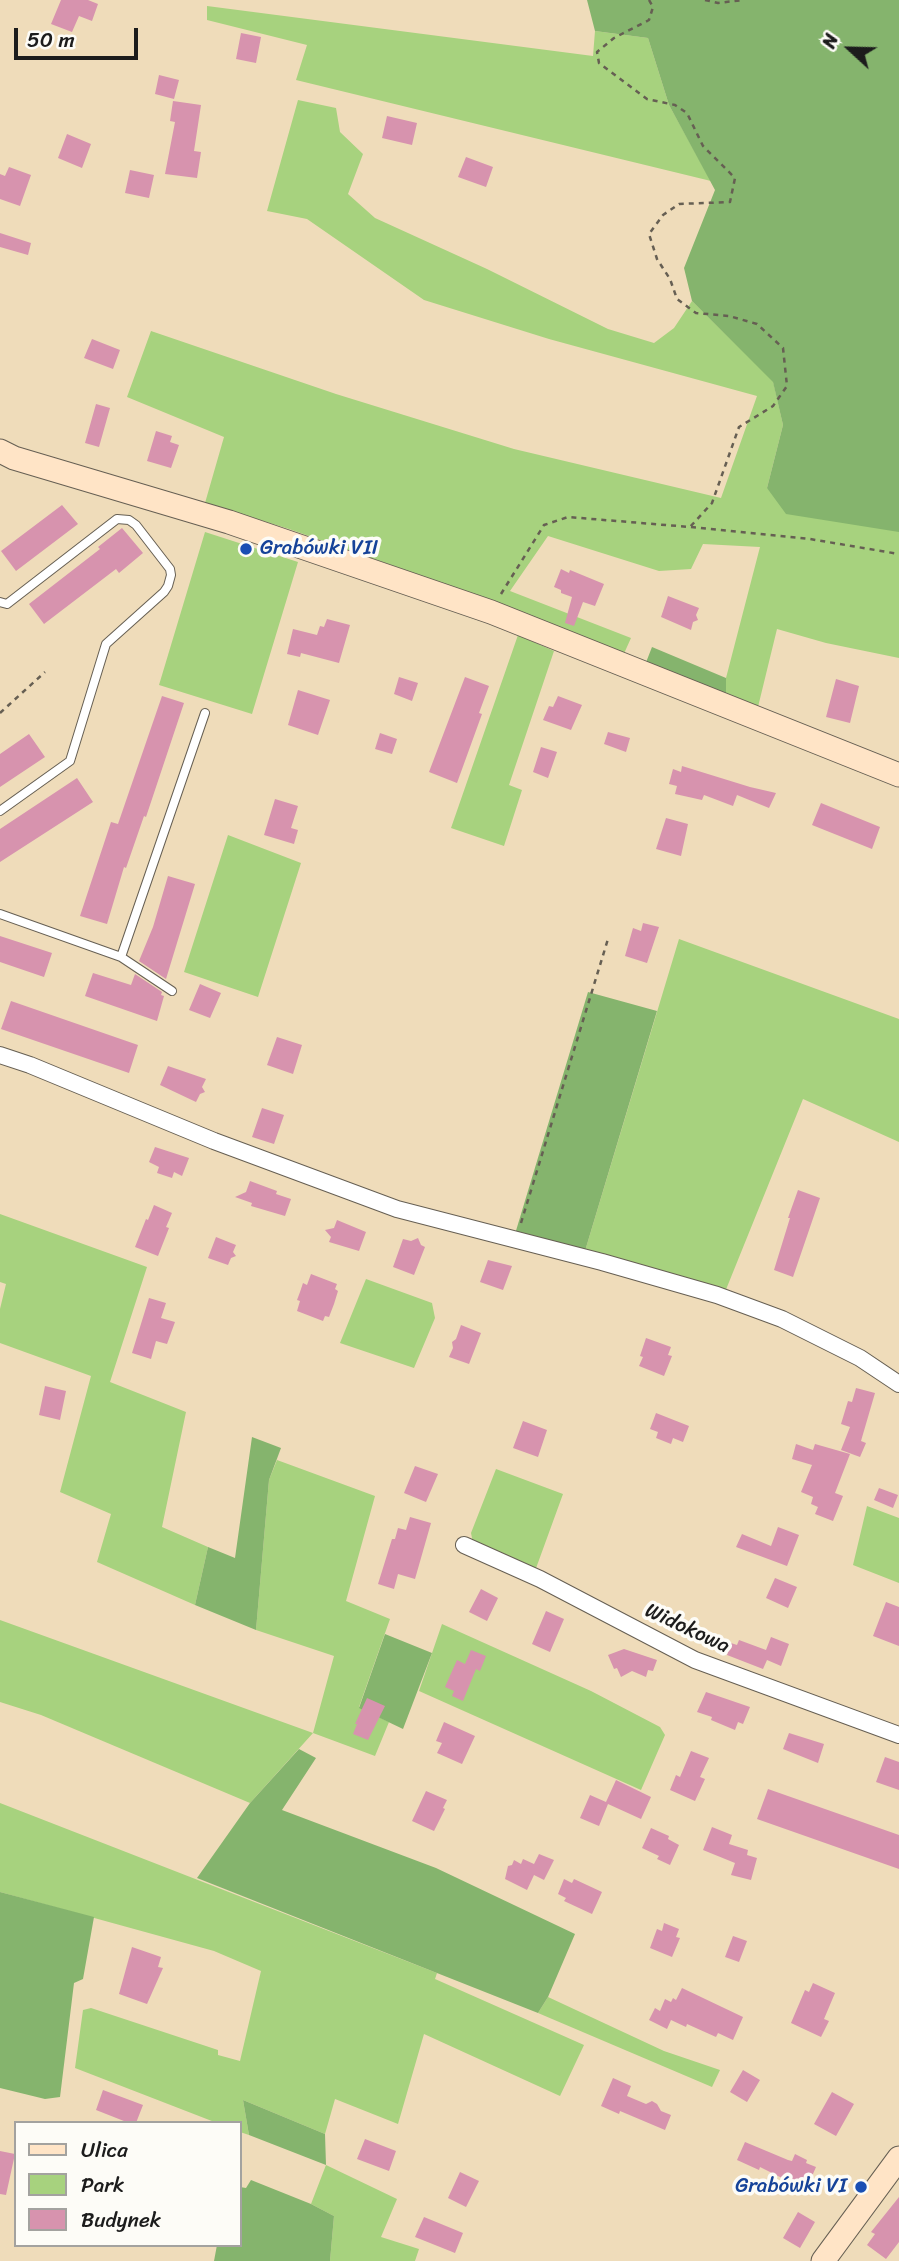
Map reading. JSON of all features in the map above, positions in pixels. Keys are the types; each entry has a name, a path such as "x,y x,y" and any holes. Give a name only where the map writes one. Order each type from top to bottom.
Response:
{"street":[{"path":"0,451 14,458 229,522 491,612 899,775"},
{"path":"0,1055 214,1141 397,1209 717,1295 782,1319 860,1358 899,1384"},
{"name":"Widokowa","path":"464,1545 540,1580 695,1660 899,1735"},
{"path":"823,2261 899,2158"}],"lane":[{"path":"0,602 8,604 117,519 136,524 170,569 169,586 164,592 106,644 69,761 0,811"},
{"path":"121,957 205,713"},
{"path":"0,914 121,957 172,991"}],"path":[{"path":"649,0 653,7 649,20 614,38 597,51 599,63 646,99 675,105 687,113 703,146 735,178 730,202 679,204 663,215 649,234 657,259 670,279 677,299 696,313 729,316 757,324 783,348 787,386 773,405 739,427 712,503 690,527"},
{"path":"705,0 718,3 743,0"},
{"path":"491,612 544,525 568,517 810,539 899,554"},
{"path":"0,713 45,672"},
{"path":"516,1240 608,939"}],"green space":[{"path":"587,0 899,0 899,532 786,514 767,488 783,425 773,382 692,301 684,268 715,190 669,105 648,38 595,31"},
{"path":"207,6 593,56 595,31 648,38 669,105 711,181 296,80 307,45 207,20"},
{"path":"298,100 336,108 340,132 363,154 348,194 375,218 487,269 608,329 654,343 674,328 692,301 773,381 783,425 767,488 899,531 899,658 826,643 777,629 757,711 726,700 726,678 760,547 703,544 691,569 659,571 548,536 510,591 631,638 622,658 501,604 289,529 205,503 224,437 127,397 151,331 336,394 514,449 721,498 757,396 549,339 424,300 307,219 267,211"},
{"path":"205,532 298,562 252,714 159,685"},
{"path":"518,635 554,651 509,785 522,790 504,846 451,828"},
{"path":"652,647 726,678 726,700 645,665"},
{"path":"228,835 301,863 258,997 184,972"},
{"path":"679,939 899,1019 899,1142 803,1099 725,1292 585,1251"},
{"path":"588,992 657,1011 585,1251 515,1234"},
{"path":"0,1214 147,1267 110,1382 186,1412 162,1527 208,1547 195,1605 97,1562 111,1514 60,1492 91,1376 0,1343 0,1309 6,1284 0,1282"},
{"path":"366,1279 432,1303 435,1318 414,1368 340,1343"},
{"path":"252,1437 281,1448 269,1480 256,1630 195,1605 208,1547 235,1558"},
{"path":"277,1460 375,1496 346,1601 390,1619 359,1707 389,1722 375,1756 313,1733 334,1656 256,1630 269,1480"},
{"path":"496,1469 563,1494 535,1571 473,1543 471,1533"},
{"path":"867,1506 899,1518 899,1583 853,1565"},
{"path":"0,1620 313,1733 250,1803 41,1715 0,1702"},
{"path":"442,1624 591,1691 660,1727 665,1735 641,1790 419,1691"},
{"path":"385,1634 432,1653 403,1729 359,1708"},
{"path":"299,1749 316,1758 282,1810 436,1868 575,1934 548,1997 538,2013 197,1878 250,1803"},
{"path":"0,1803 437,1973 435,1979 584,2045 560,2096 424,2034 398,2124 335,2099 325,2134 243,2100 249,2135 242,2133 242,2121 212,2121 75,2068 83,2010 91,2008 218,2050 218,2055 240,2061 261,1971 214,1951 0,1892"},
{"path":"0,1892 94,1917 83,1979 74,1983 60,2097 45,2099 0,2088"},
{"path":"548,1997 664,2051 720,2070 712,2087 538,2013"},
{"path":"243,2100 325,2134 326,2165 249,2135"},
{"path":"326,2165 397,2199 381,2237 419,2249 415,2261 330,2261 334,2216 311,2204"},
{"path":"251,2180 334,2216 330,2261 214,2261 217,2247 242,2247 242,2187 246,2188"}],"building":[{"path":"61,0 88,0 98,4 92,21 79,16 72,32 51,24"},
{"path":"241,33 261,37 256,63 236,59"},
{"path":"159,75 179,80 174,99 155,94"},
{"path":"173,101 201,105 194,151 201,152 197,178 165,174 175,122 170,121"},
{"path":"387,116 417,123 412,145 382,138"},
{"path":"67,134 91,144 82,168 58,158"},
{"path":"466,157 493,167 486,187 458,177"},
{"path":"9,167 31,175 20,206 0,199 0,174 5,176"},
{"path":"130,170 154,175 149,198 125,193"},
{"path":"0,233 31,243 28,255 0,247"},
{"path":"92,339 120,350 113,369 84,358"},
{"path":"96,404 110,408 99,447 85,443"},
{"path":"156,431 172,436 170,442 179,445 171,468 147,461"},
{"path":"62,505 78,524 16,571 1,551"},
{"path":"122,528 143,553 119,573 116,569 44,624 29,604 100,549 98,547"},
{"path":"561,569 604,584 595,606 583,602 574,626 565,623 572,597 554,587"},
{"path":"668,596 699,608 696,615 698,620 693,622 691,630 661,617"},
{"path":"327,619 350,625 339,663 301,653 300,657 287,654 293,629 317,635 320,626 324,627"},
{"path":"399,677 418,683 412,701 394,694"},
{"path":"465,677 489,686 479,713 482,714 457,783 429,772"},
{"path":"836,679 859,686 850,723 826,717"},
{"path":"298,690 330,700 318,735 288,725"},
{"path":"162,696 184,703 146,817 144,816 126,868 124,867 107,924 80,916 111,822 118,824"},
{"path":"558,696 582,705 571,730 543,720 549,706 553,707"},
{"path":"608,732 630,738 626,752 604,744"},
{"path":"380,733 397,739 392,754 375,749"},
{"path":"29,734 45,757 0,787 0,754"},
{"path":"541,747 557,752 548,778 533,772"},
{"path":"682,766 776,793 769,808 737,795 733,806 704,795 702,800 675,794 677,786 669,784 673,769 681,772"},
{"path":"77,778 93,802 0,862 0,829"},
{"path":"275,799 298,806 291,828 298,830 294,844 264,835"},
{"path":"821,803 880,827 872,849 812,825"},
{"path":"666,818 688,824 681,856 656,849"},
{"path":"168,876 195,884 166,979 139,961 153,927"},
{"path":"643,923 659,927 647,963 625,956 633,928 641,931"},
{"path":"0,936 52,953 44,977 0,962"},
{"path":"93,973 131,985 135,974 162,992 161,995 164,996 157,1021 85,996"},
{"path":"200,984 221,993 210,1018 189,1010"},
{"path":"11,1001 138,1045 129,1073 1,1029"},
{"path":"277,1037 302,1045 293,1074 267,1065"},
{"path":"168,1066 206,1079 202,1087 205,1092 200,1094 196,1102 160,1085"},
{"path":"262,1108 284,1115 274,1144 252,1137"},
{"path":"155,1147 189,1158 182,1176 174,1172 172,1178 157,1173 159,1167 149,1162"},
{"path":"250,1181 291,1199 285,1216 251,1206 252,1203 235,1197 246,1192"},
{"path":"798,1190 820,1198 793,1277 774,1270"},
{"path":"154,1205 172,1213 158,1256 135,1247"},
{"path":"337,1220 366,1232 359,1251 329,1242 331,1237 325,1230 334,1228"},
{"path":"216,1237 236,1245 233,1252 236,1256 231,1258 228,1265 208,1258"},
{"path":"418,1238 425,1247 414,1275 393,1267 403,1239 411,1241"},
{"path":"488,1260 512,1266 503,1290 480,1282"},
{"path":"311,1274 337,1284 334,1304 329,1317 325,1316 323,1321 297,1311 300,1301 297,1300 303,1283 307,1285"},
{"path":"149,1298 166,1303 161,1318 175,1322 167,1344 156,1341 151,1359 132,1353"},
{"path":"461,1325 481,1333 469,1364 449,1357 453,1348 452,1342 456,1339"},
{"path":"646,1338 671,1347 668,1355 672,1356 664,1376 639,1366"},
{"path":"45,1386 66,1391 60,1420 39,1415"},
{"path":"856,1388 875,1393 861,1441 866,1443 860,1457 841,1450 850,1427 841,1424 848,1401 852,1402"},
{"path":"656,1413 689,1426 683,1442 673,1438 671,1444 656,1438 658,1432 650,1429"},
{"path":"523,1421 547,1430 538,1457 513,1448"},
{"path":"796,1444 813,1450 815,1444 850,1454 835,1493 843,1496 833,1521 815,1514 818,1507 811,1504 813,1497 801,1492 812,1465 792,1459"},
{"path":"415,1466 438,1474 426,1502 404,1493"},
{"path":"879,1488 898,1495 893,1508 874,1500"},
{"path":"410,1517 431,1523 415,1579 398,1574 394,1589 378,1584 392,1539 395,1539 398,1528 406,1530"},
{"path":"778,1527 799,1535 787,1566 736,1547 742,1534 771,1546"},
{"path":"775,1578 797,1587 788,1608 766,1598"},
{"path":"481,1589 498,1598 487,1621 469,1612"},
{"path":"886,1602 899,1607 899,1646 873,1636"},
{"path":"546,1611 564,1619 550,1652 532,1644"},
{"path":"771,1637 789,1644 781,1666 767,1660 763,1669 727,1655 731,1643 737,1645 739,1640 766,1650"},
{"path":"624,1649 657,1660 653,1671 648,1670 646,1677 632,1671 621,1677 608,1655"},
{"path":"471,1650 486,1656 480,1671 476,1669 463,1701 452,1696 454,1691 445,1687 457,1660 465,1664"},
{"path":"706,1692 750,1707 743,1724 738,1722 735,1730 697,1712"},
{"path":"367,1698 385,1706 368,1740 353,1734"},
{"path":"444,1722 475,1736 462,1764 437,1753 442,1743 436,1741"},
{"path":"789,1733 824,1744 818,1763 783,1749"},
{"path":"691,1751 709,1758 700,1777 705,1779 695,1801 670,1790 676,1775 680,1777"},
{"path":"885,1757 899,1762 899,1790 876,1782"},
{"path":"616,1780 651,1797 641,1819 608,1804 599,1826 580,1818 590,1795 606,1802"},
{"path":"768,1789 899,1835 899,1869 757,1819"},
{"path":"426,1791 447,1800 434,1831 412,1821"},
{"path":"712,1827 732,1835 729,1844 748,1850 747,1855 757,1858 751,1880 731,1875 735,1863 703,1850"},
{"path":"651,1828 669,1836 668,1839 679,1845 670,1865 642,1848"},
{"path":"539,1854 554,1860 544,1880 534,1875 527,1890 505,1879 508,1866 512,1865 514,1860 521,1864 523,1859 534,1864"},
{"path":"564,1879 572,1883 574,1879 602,1892 592,1914 564,1901 566,1898 558,1894"},
{"path":"664,1923 679,1929 676,1937 680,1938 672,1957 650,1948 657,1929 662,1931"},
{"path":"733,1936 747,1941 739,1962 725,1957"},
{"path":"132,1947 161,1957 158,1967 163,1968 147,2004 119,1994"},
{"path":"813,1983 835,1993 824,2019 829,2021 821,2037 791,2023 805,1990 809,1992"},
{"path":"682,1988 743,2017 733,2040 718,2033 716,2037 671,2020 667,2029 649,2020 655,2008 660,2011 665,1999 671,2002 673,1998 676,2000"},
{"path":"743,2070 760,2080 747,2102 730,2092"},
{"path":"613,2078 631,2086 627,2096 646,2104 652,2101 661,2111 671,2115 665,2130 601,2106"},
{"path":"103,2090 143,2105 137,2121 124,2121 96,2110"},
{"path":"832,2092 854,2104 836,2136 814,2124"},
{"path":"365,2139 396,2151 389,2171 357,2159"},
{"path":"745,2142 792,2161 795,2154 816,2167 806,2190 760,2167 759,2170 737,2160"},
{"path":"0,2151 14,2154 14,2159 6,2195 0,2194"},
{"path":"460,2172 479,2181 466,2207 448,2198"},
{"path":"899,2197 899,2242 886,2259 867,2245 875,2234 871,2232"},
{"path":"798,2212 815,2222 800,2248 783,2238"},
{"path":"424,2217 463,2233 455,2253 415,2237"}],"place":[{"name":"Grabówki VII","path":"246,549"},
{"name":"Grabówki VI","path":"861,2187"}]}
